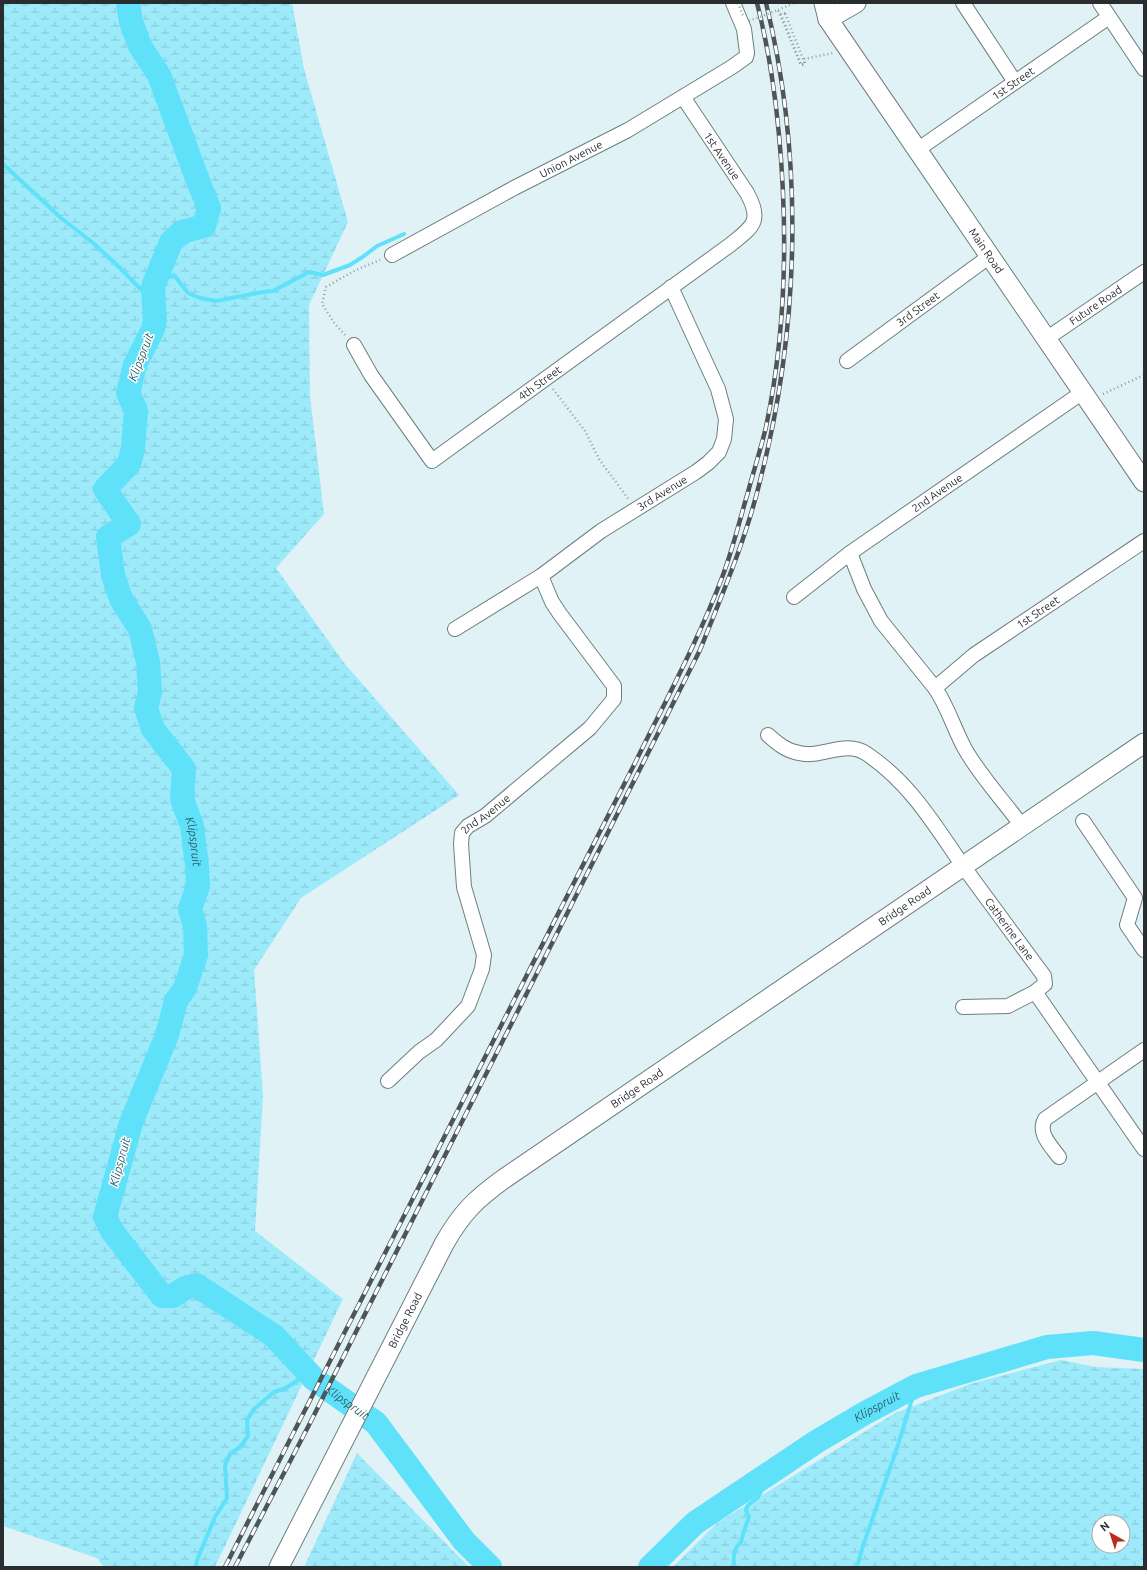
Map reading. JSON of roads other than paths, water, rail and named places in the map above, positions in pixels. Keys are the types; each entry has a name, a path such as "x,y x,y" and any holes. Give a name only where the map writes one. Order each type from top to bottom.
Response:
{"street":[{"name":"Union Avenue","path":"392,255 514,188 628,130 683,98 746,57 747,47 744,29 733,3"},
{"path":"826,11 856,3"},
{"path":"963,3 1015,82"},
{"path":"1100,3 1144,69"},
{"name":"Main Road","path":"826,11 847,46 917,150 1144,482"},
{"name":"1st Street","path":"917,150 1110,17"},
{"name":"1st Avenue","path":"683,98 747,193 754,206 755,217"},
{"name":"4th Street","path":"354,345 371,376 432,461 730,245 752,226 755,217"},
{"name":"3rd Street","path":"847,361 990,256"},
{"name":"Future Road","path":"1046,339 1144,272"},
{"name":"3rd Avenue","path":"455,629 541,576 601,531 708,463 719,452 724,439 726,419 718,388 671,287"},
{"name":"2nd Avenue","path":"794,597 850,553 1085,396"},
{"name":"1st Street","path":"935,688 974,655 1144,541"},
{"path":"850,553 864,589 882,621 942,698 964,747 978,770 1022,826"},
{"name":"2nd Avenue","path":"388,1081 418,1052 436,1040 468,1006 482,969 484,954 464,887 461,844 462,833 468,826 484,816 590,728 614,699 614,686 552,602 541,576"},
{"path":"768,735 781,746 800,754 811,754 852,748 867,754 915,797 964,866"},
{"name":"Bridge Road","path":"279,1567 444,1244 459,1219 475,1201 512,1173 1144,743"},
{"path":"1083,821 1135,898 1127,926 1144,950"},
{"name":"Catherine Lane","path":"964,866 1044,976 1045,984 1035,992"},
{"path":"963,1007 1008,1006 1035,992 1144,1149"},
{"path":"1060,1157 1044,1136 1042,1124 1051,1114 1144,1050"}],"waterway":[{"name":"Klipspruit","path":"128,3 131,22 140,46 159,75 209,208 204,226 182,232 171,242 154,284 155,320 153,329 135,365 128,393 136,411 133,448 129,464 105,489 129,524 108,537 113,575 121,599 140,629 148,662 150,692 146,708 153,729 184,769 182,799 192,826 198,886 190,909 195,926 196,955 185,988 176,1001 167,1035 131,1123 105,1217 112,1231 162,1296 173,1296 185,1288 196,1285 274,1336 314,1379 376,1423 464,1541 490,1567"},
{"path":"3,164 61,218 92,242 154,303"},
{"path":"154,284 174,275 188,293 200,298 216,301 273,291 309,272 323,275 350,265 377,246 404,234"},
{"name":"Klipspruit","path":"650,1567 695,1523 816,1442 865,1413 916,1386 1047,1347 1093,1343 1144,1350"},
{"path":"196,1567 197,1560 215,1517 227,1498 225,1465 230,1454 240,1447 248,1436 247,1420 254,1409 274,1392 286,1388 308,1373"},
{"path":"857,1567 916,1386"},
{"path":"732,1567 734,1564 734,1552 741,1542 749,1517 746,1510 748,1505 760,1494 767,1475"}],"railway":[{"path":"225,1567 636,761 693,646 727,565 766,427 778,355 783,282 784,208 779,135 771,69 757,3"},
{"path":"235,1567 309,1425 700,650 741,545 760,481 773,422 783,363 789,303 792,242 791,182 787,122 778,62 766,3"}]}
